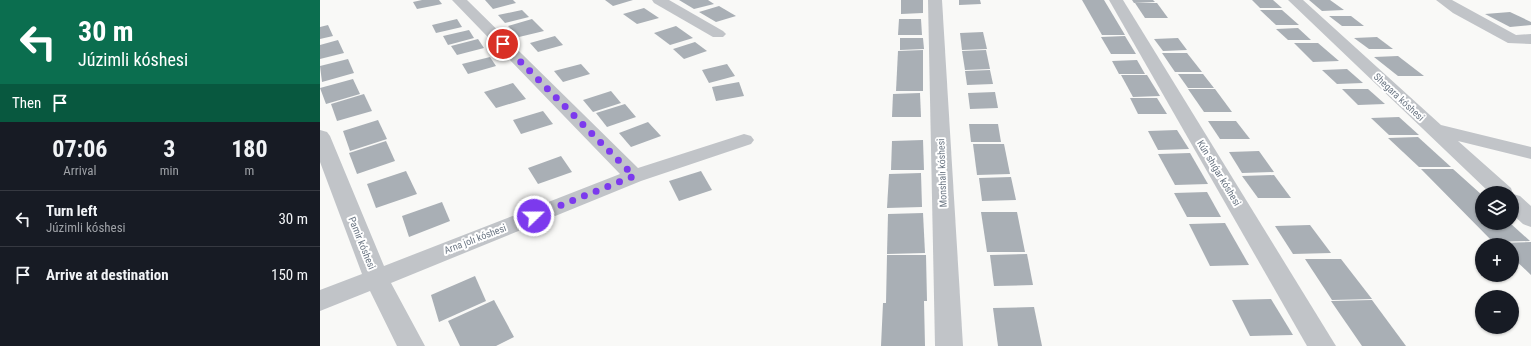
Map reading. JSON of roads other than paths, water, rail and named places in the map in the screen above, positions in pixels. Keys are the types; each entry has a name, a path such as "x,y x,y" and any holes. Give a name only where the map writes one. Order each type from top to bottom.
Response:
{"street":[{"path":"459,0 634,176"},
{"path":"659,0 718,34"},
{"name":"Monshalı kóshesi","path":"935,0 949,346"},
{"name":"Kún shıǵar kóshesi","path":"1116,0 1322,346"},
{"name":"Shegara kóshesi","path":"1295,0 1495,186"},
{"path":"1443,0 1458,10 1513,40 1531,39"},
{"path":"1432,128 1531,153"},
{"name":"Pamir kóshesi","path":"320,136 376,278 410,346"},
{"name":"Arna jolı kóshesi","path":"320,301 634,176 744,140"},
{"path":"1519,207 1531,218"}]}
